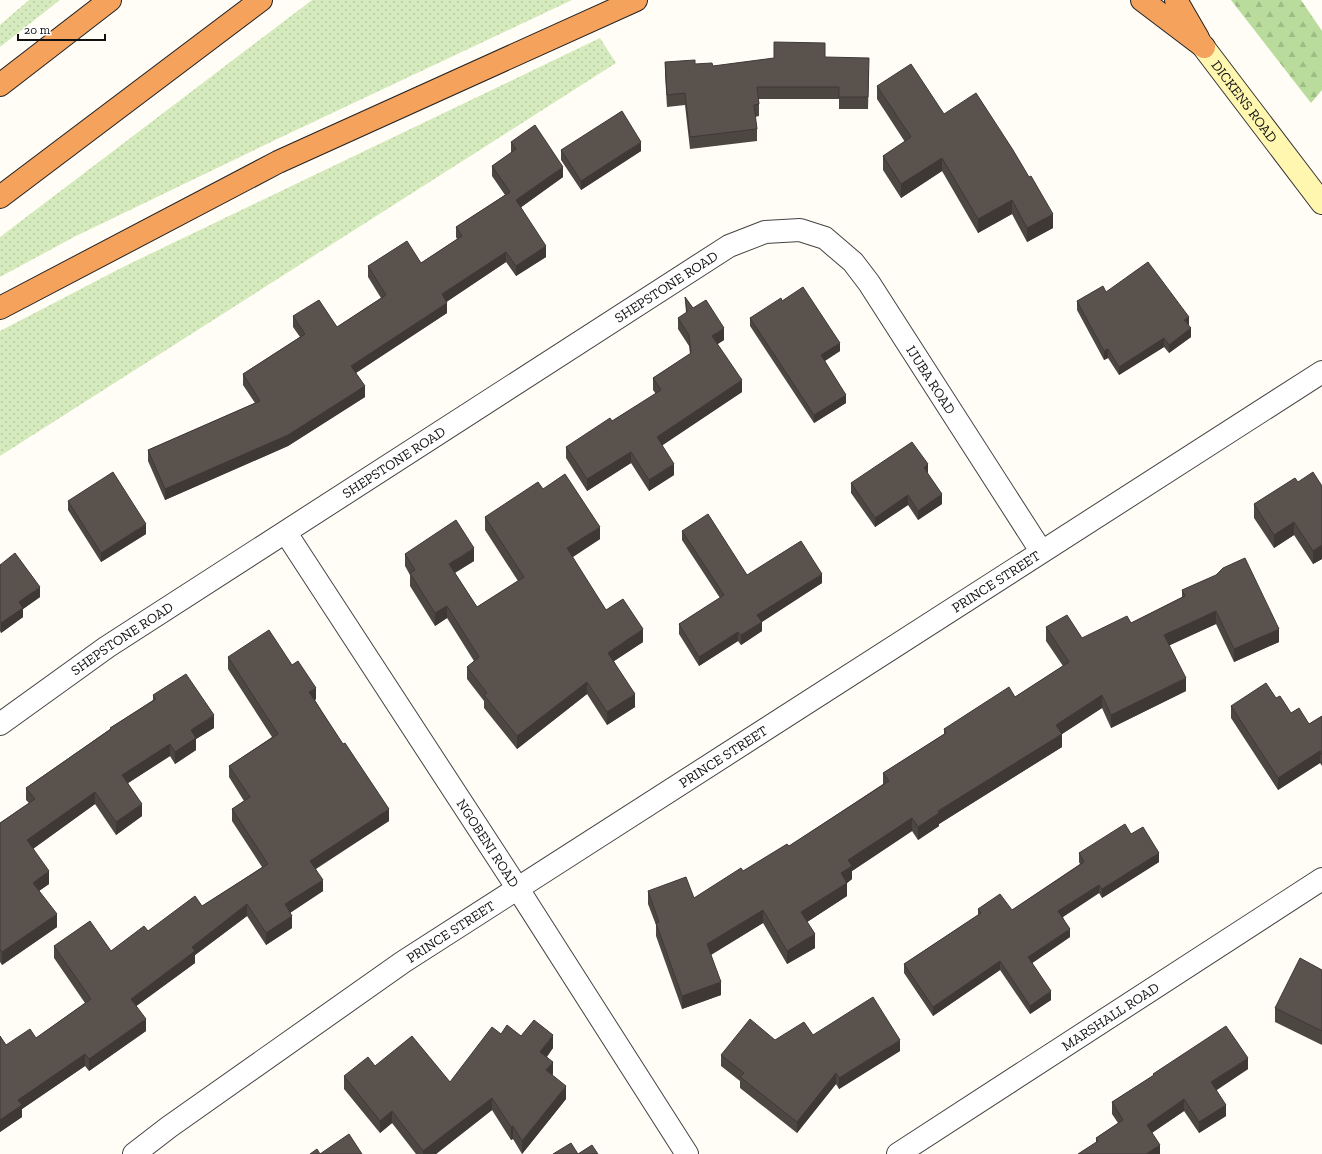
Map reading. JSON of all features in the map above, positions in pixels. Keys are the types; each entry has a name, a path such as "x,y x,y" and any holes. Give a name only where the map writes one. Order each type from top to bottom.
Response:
{"highway":[{"path":"0,85 110,0"},
{"path":"0,197 261,0"},
{"path":"0,308 278,162 636,0"},
{"path":"1142,0 1204,47"},
{"path":"1176,0 1204,47"}],"street":[{"name":"DICKENS ROAD","path":"1166,0 1204,47 1322,203"},
{"name":"SHEPSTONE ROAD","path":"0,724 107,647 729,246 765,232 800,230"},
{"name":"IJUBA ROAD","path":"800,230 825,238 853,262 869,283 1042,551"},
{"name":"PRINCE STREET","path":"134,1154 403,962 1322,372"},
{"name":"NGOBENI ROAD","path":"286,533 518,889 687,1154"},
{"name":"MARSHALL ROAD","path":"898,1154 1322,879"}],"green space":[{"path":"29,0 60,0 0,47 0,25"},
{"path":"312,0 572,0 275,140 74,237 0,277 0,237"},
{"path":"1231,0 1301,0 1322,31 1322,90 1311,103"},
{"path":"600,38 616,63 0,456 0,331 125,266"}],"building":[{"path":"774,42 825,43 825,57 869,58 868,97 839,97 839,87 757,87 759,104 754,105 757,129 690,137 685,93 667,95 665,62 695,60 695,64 712,63 713,66 774,58"},
{"path":"911,64 944,114 976,93 1029,177 1031,176 1053,214 1027,228 1012,200 978,219 942,158 901,184 883,156 911,137 877,86"},
{"path":"622,111 641,142 581,181 561,150"},
{"path":"535,125 563,167 516,200 546,246 516,266 506,252 442,294 447,303 351,366 365,386 288,435 165,489 148,450 260,401 243,374 305,334 293,316 319,300 337,327 386,295 368,266 407,241 421,263 462,236 456,227 510,192 492,166 516,149 511,142"},
{"path":"1148,262 1189,317 1184,320 1191,328 1169,345 1164,338 1119,367 1108,349 1104,351 1077,301 1103,286 1106,292"},
{"path":"803,287 840,343 821,355 846,395 814,415 750,318 781,298 782,301"},
{"path":"685,297 693,308 706,300 724,328 712,336 742,380 657,437 674,464 649,480 631,452 587,479 566,447 610,418 612,421 661,390 653,378 691,353 689,335 678,318 687,312"},
{"path":"912,442 928,464 924,468 942,494 918,511 908,495 875,518 851,483"},
{"path":"113,472 146,524 101,553 68,501"},
{"path":"1313,472 1322,486 1322,545 1313,551 1294,522 1274,535 1254,504 1295,478 1298,482"},
{"path":"565,474 600,527 567,548 606,610 623,599 643,629 608,653 635,694 607,712 587,682 517,736 484,695 487,693 467,667 479,657 447,606 435,613 410,573 415,570 405,554 456,520 474,548 449,564 477,607 524,577 485,517 538,482 543,489"},
{"path":"708,514 747,575 801,541 822,574 757,615 762,622 741,635 738,632 699,657 679,624 724,595 682,531"},
{"path":"15,553 40,587 19,602 23,608 1,623 0,565"},
{"path":"1245,558 1279,629 1234,649 1216,611 1164,635 1186,678 1111,715 1102,695 1056,725 1062,734 938,811 939,813 918,827 912,818 848,860 852,866 841,873 847,883 801,912 815,934 787,951 763,910 707,944 721,982 682,996 656,923 659,922 648,891 686,877 694,898 741,868 743,871 787,844 789,846 889,781 883,773 946,733 944,729 1009,687 1015,697 1069,662 1046,627 1067,615 1082,638 1127,616 1131,623 1185,596 1182,590 1216,575 1223,568"},
{"path":"269,630 292,665 298,661 316,688 309,692 343,744 345,743 389,809 310,861 323,880 285,904 292,916 266,933 247,904 192,947 195,951 131,999 146,1019 89,1059 85,1054 18,1100 22,1105 0,1120 0,1036 6,1045 30,1029 36,1038 91,999 54,946 90,921 111,951 144,926 148,931 195,896 202,906 268,864 232,809 250,797 229,766 278,734 228,657"},
{"path":"186,674 214,715 191,730 196,738 175,752 170,744 122,775 142,804 116,822 95,792 27,840 49,871 33,883 57,914 2,952 0,949 0,823 35,799 26,788 111,729 110,728 156,699 153,695"},
{"path":"1266,683 1276,698 1280,696 1291,713 1299,708 1309,724 1322,716 1322,755 1320,751 1278,778 1231,706"},
{"path":"1125,824 1131,834 1143,827 1159,853 1102,889 1099,885 1058,911 1070,929 1028,957 1051,991 1030,1006 1000,961 933,1007 904,964 981,913 978,909 1000,894 1012,910 1084,862 1079,853"},
{"path":"1300,958 1322,970 1322,1031 1275,1008"},
{"path":"873,997 900,1040 839,1078 836,1073 797,1122 740,1077 744,1073 721,1055 750,1019 775,1040 804,1022 813,1035"},
{"path":"534,1020 553,1035 540,1052 553,1062 546,1070 566,1086 522,1141 513,1126 511,1127 492,1098 423,1151 392,1111 380,1121 344,1076 368,1057 375,1066 412,1036 450,1082 492,1027 501,1034 507,1025 521,1036"},
{"path":"1226,1026 1248,1058 1211,1082 1226,1105 1199,1122 1184,1099 1147,1125 1160,1145 1146,1154 1078,1154 1098,1141 1096,1138 1123,1120 1112,1102"},
{"path":"349,1134 362,1154 320,1154"},
{"path":"571,1143 578,1154 553,1154"},
{"path":"592,1145 598,1154 578,1154"},
{"path":"317,1149 320,1154 310,1154"}]}
